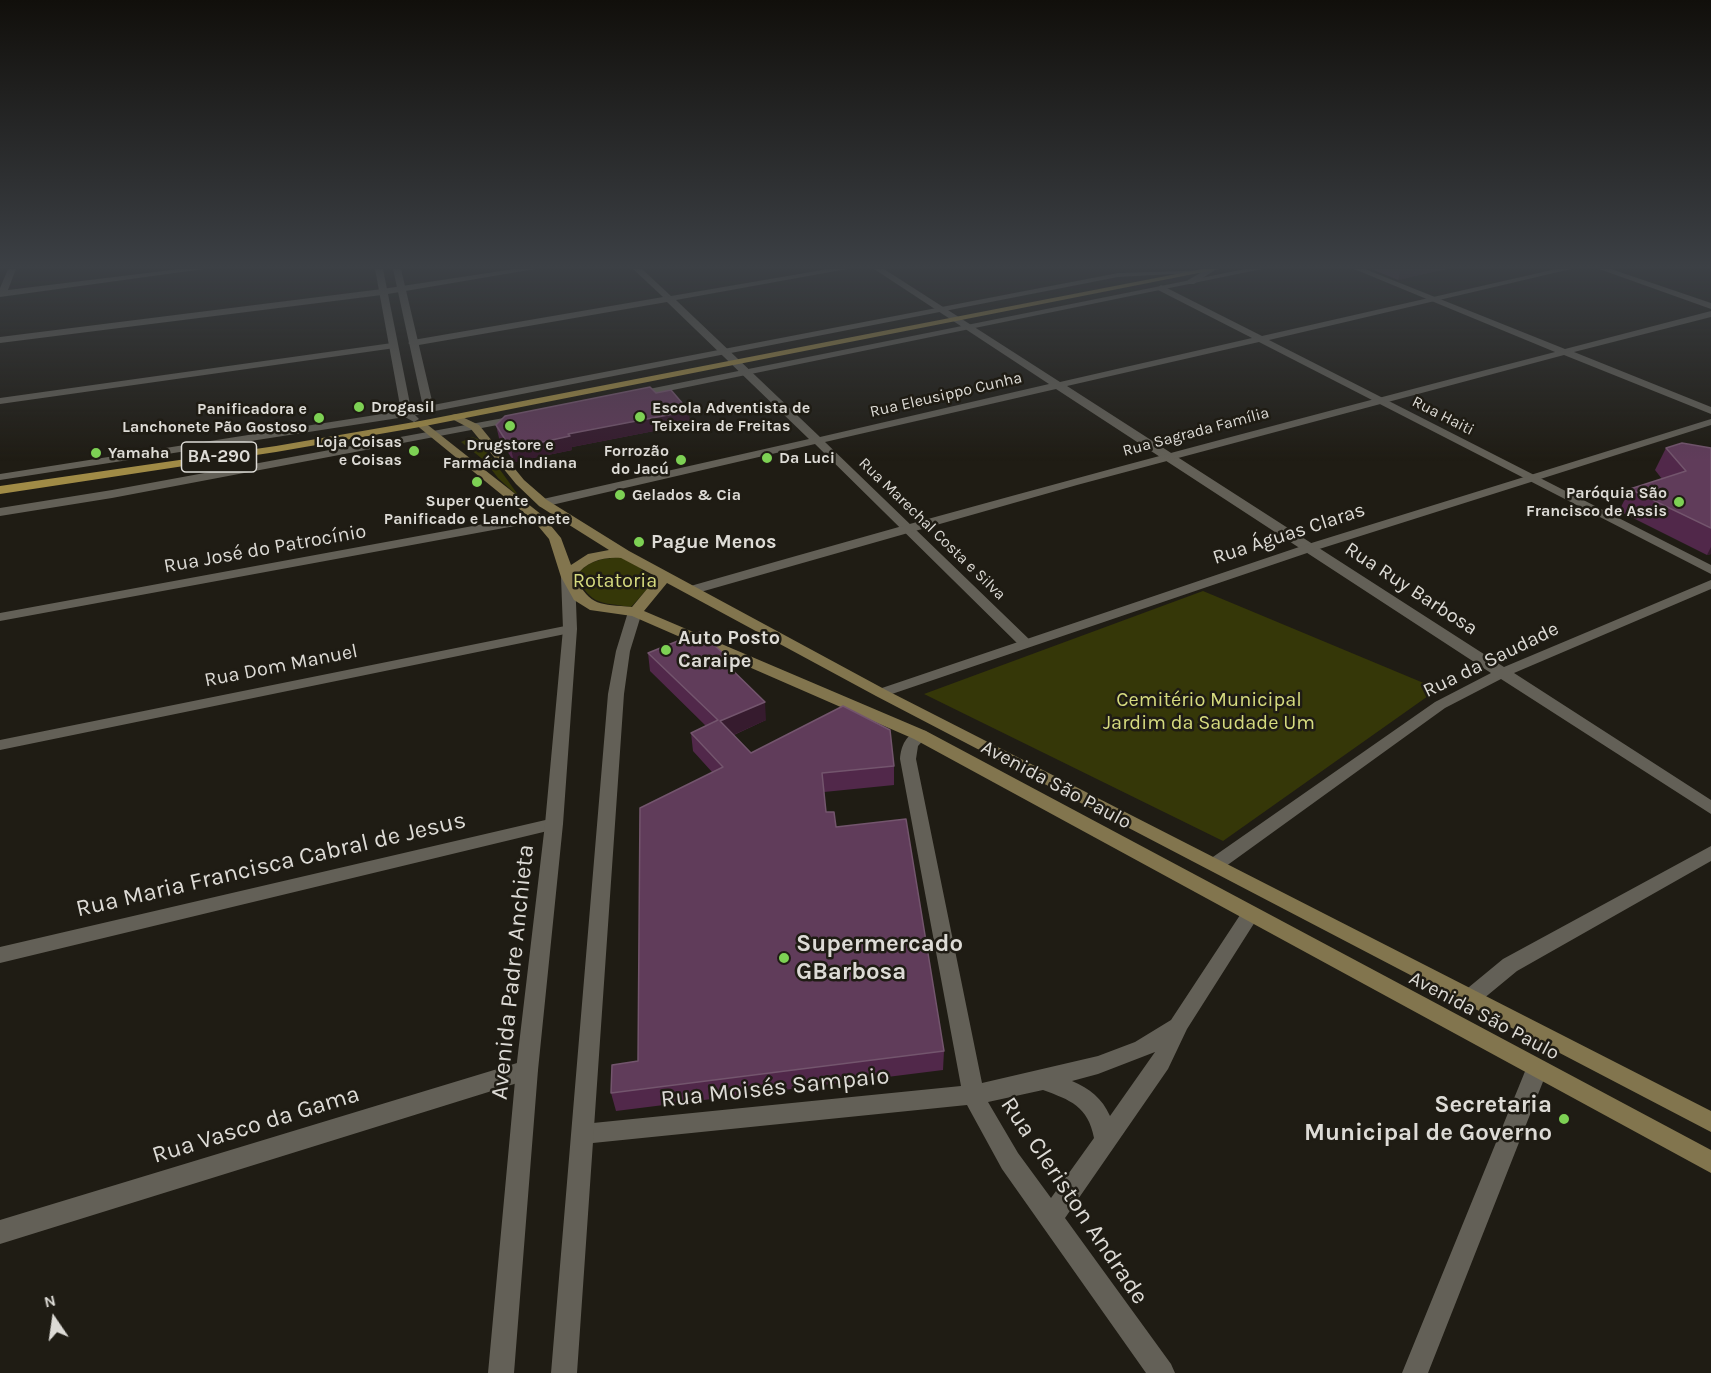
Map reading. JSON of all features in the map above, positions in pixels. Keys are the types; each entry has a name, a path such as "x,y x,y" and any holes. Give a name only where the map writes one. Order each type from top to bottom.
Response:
{"main road":[{"name":"BA-290","path":"0,490 276,449 425,430 456,417 883,333"},
{"name":"Avenida São Paulo","path":"456,417 475,427 541,510 555,538 568,577 579,597 590,605 617,611 636,612 920,735 1711,1162"},
{"name":"Avenida São Paulo","path":"425,430 541,510 881,693 1216,864 1711,1122"},
{"path":"568,577 577,565 585,560 607,554 624,554"},
{"path":"636,612 664,576"}],"street":[{"path":"0,340 55,333"},
{"path":"390,333 407,413 425,430"},
{"path":"411,333 429,409"},
{"path":"413,343 471,333"},
{"path":"706,333 724,350"},
{"path":"0,477 407,413 813,333"},
{"path":"620,398 942,333"},
{"name":"Rua Ruy Barbosa","path":"975,333 1711,808"},
{"name":"Rua Haiti","path":"1247,333 1711,570"},
{"name":"Rua Eleusippo Cunha","path":"541,510 817,440 1290,333"},
{"path":"1516,333 1711,411"},
{"name":"Rua Sagrada Família","path":"692,590 906,527 1166,456 1637,333"},
{"path":"0,401 393,346"},
{"name":"Rua Marechal Costa e Silva","path":"724,350 1026,644"},
{"path":"429,409 456,417"},
{"path":"0,512 112,494 425,430 475,427 527,416"},
{"name":"Rua Águas Claras","path":"881,693 1309,549 1711,422"},
{"name":"Rua José do Patrocínio","path":"0,617 541,510"},
{"name":"Avenida Padre Anchieta","path":"501,1373 527,1070 554,824 570,629 568,577"},
{"name":"Rua da Saudade","path":"1216,864 1440,705 1502,673 1711,584"},
{"path":"564,1373 616,694 623,651 636,612"},
{"name":"Rua Dom Manuel","path":"0,745 570,629"},
{"name":"Rua Cleriston Andrade","path":"920,735 912,740 908,749 908,759 973,1095 1010,1161 1162,1373"},
{"name":"Rua Maria Francisca Cabral de Jesus","path":"0,955 554,824"},
{"path":"1470,998 1510,964 1711,853"},
{"path":"1050,1219 1161,1062 1178,1026 1251,915"},
{"name":"Rua Moisés Sampaio","path":"583,1134 973,1095 1098,1065 1142,1049 1178,1026"},
{"path":"1415,1373 1537,1069"},
{"name":"Rua Vasco da Gama","path":"0,1232 527,1070"},
{"path":"1042,1080 1075,1092 1093,1103 1104,1121 1106,1140"}],"green space":[{"path":"472,437 478,439 521,499 498,478 485,461 461,442"},
{"name":"Rotatoria","path":"620,557 639,567 651,578 649,587 631,607 598,601 587,593 576,577 590,564"},
{"name":"Cemitério Municipal Jardim da Saudade Um","path":"1203,591 1438,689 1223,841 924,694"}],"building":[{"path":"650,387 656,393 671,390 689,411 568,434 570,436 511,449 496,425 505,416"},
{"path":"1682,443 1711,448 1711,528 1630,489 1686,471 1666,448"},
{"name":"Supermercado GBarbosa","path":"700,632 726,656 720,658 765,702 720,721 751,753 843,706 890,730 894,766 822,773 826,812 834,812 836,827 906,819 944,1051 611,1093 612,1065 638,1061 640,808 723,767 691,733 718,720 648,653"}],"place":[{"name":"Drogasil","path":"359,407"},
{"name":"Escola Adventista de Teixeira de Freitas","path":"640,417"},
{"name":"Panificadora e Lanchonete Pão Gostoso","path":"319,418"},
{"name":"Drugstore e Farmácia Indiana","path":"510,426"},
{"name":"Loja Coisas e Coisas","path":"414,451"},
{"name":"Yamaha","path":"96,453"},
{"name":"Da Luci","path":"767,458"},
{"name":"Forrozão do Jacú","path":"681,460"},
{"name":"Super Quente Panificado e Lanchonete","path":"477,482"},
{"name":"Gelados & Cia","path":"620,495"},
{"name":"Paróquia São Francisco de Assis","path":"1679,502"},
{"name":"Pague Menos","path":"639,542"},
{"name":"Auto Posto Caraipe","path":"666,650"},
{"name":"Supermercado GBarbosa","path":"784,958"},
{"name":"Secretaria Municipal de Governo","path":"1564,1119"}]}
